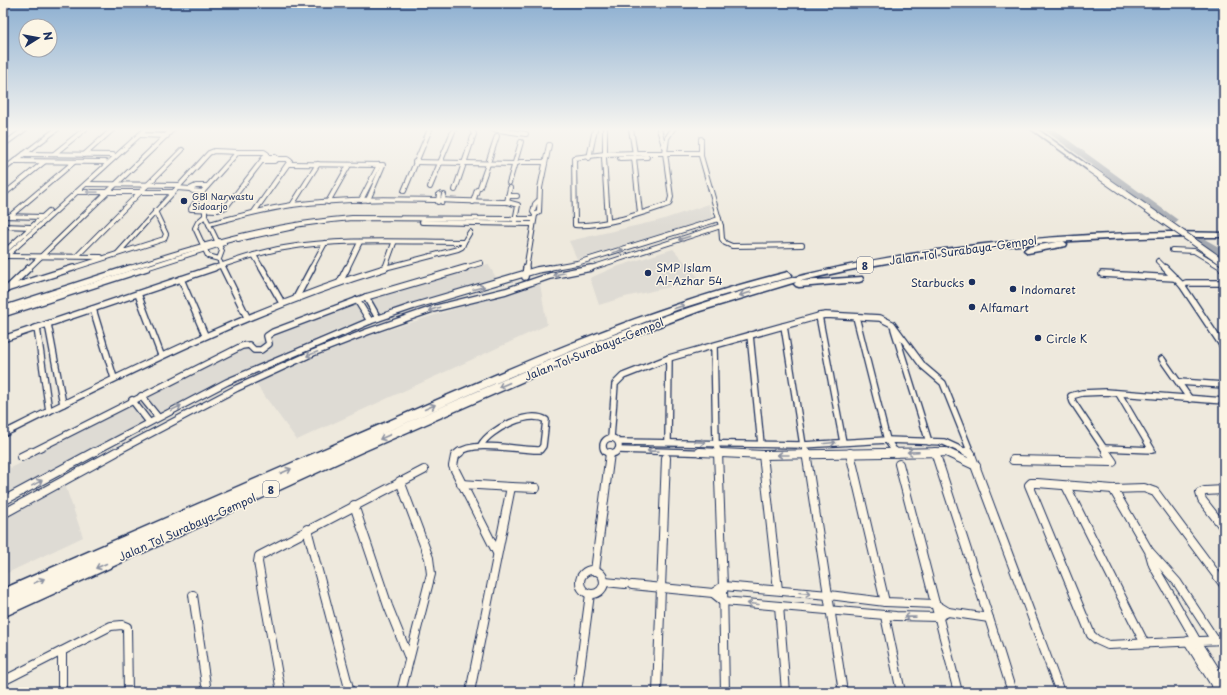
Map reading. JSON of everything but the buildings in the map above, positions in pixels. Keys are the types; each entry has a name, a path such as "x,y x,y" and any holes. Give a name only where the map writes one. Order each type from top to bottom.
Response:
{"highway":[{"name":"Jalan Tol Surabaya–Gempol","path":"3,596 419,412 539,365 560,361 653,324 724,300 797,279 913,256 1021,241 1180,231 1193,228 1224,229"},
{"name":"Jalan Tol Surabaya–Gempol","path":"3,610 379,440 539,365 564,350 647,317 686,304 761,282 855,260 957,243 1017,236 1083,231 1180,231 1224,235"},
{"path":"1028,250 1075,243 1094,237"},
{"path":"772,287 859,279"}],"street":[{"path":"3,170 14,161"},
{"path":"28,161 105,162"},
{"path":"4,256 107,161"},
{"path":"5,289 140,161"},
{"path":"77,256 171,161"},
{"path":"117,254 201,161"},
{"path":"229,161 207,186 190,208 205,213 226,207 262,161"},
{"path":"573,161 574,224 577,226 640,213 671,202 665,161"},
{"path":"605,161 608,220"},
{"path":"635,161 640,213"},
{"path":"703,161 721,226 723,242 730,246 802,245"},
{"path":"1079,161 1198,247 1224,263"},
{"path":"3,195 44,162"},
{"path":"10,216 74,162"},
{"path":"4,256 43,216 80,187 105,162"},
{"path":"400,201 415,162 545,162 538,201 540,207 539,212 534,219 525,275 526,284"},
{"path":"430,187 440,162"},
{"path":"455,190 465,162"},
{"path":"473,202 489,162"},
{"path":"506,202 517,162"},
{"path":"254,212 288,164 384,166 368,200"},
{"path":"292,205 318,164"},
{"path":"328,202 349,165"},
{"path":"361,200 379,165"},
{"path":"80,187 116,184 148,184 203,192"},
{"path":"190,189 196,186 207,186"},
{"path":"80,187 107,192 140,192 177,188"},
{"path":"440,202 442,194"},
{"path":"508,196 517,196"},
{"path":"209,224 254,212 292,205 361,200 506,202 518,204 515,221"},
{"path":"5,289 146,245 166,237 155,211"},
{"path":"205,213 222,251 219,259 221,265 247,317"},
{"path":"205,213 195,228 211,258 219,259"},
{"path":"3,216 43,216"},
{"path":"3,309 66,291 218,243 288,228 351,220 515,221 534,219"},
{"path":"3,501 158,417 251,371 370,321 544,268 577,263 719,219"},
{"path":"3,226 32,227"},
{"path":"3,514 117,450 237,388 313,353 433,309 506,291 550,276 577,271 609,262 721,226"},
{"path":"3,434 114,378 247,317 340,282 427,256 458,249 462,247 470,232"},
{"path":"3,339 221,265 284,248 325,243 360,242 430,244 464,242"},
{"path":"340,282 360,242"},
{"path":"296,298 325,243"},
{"path":"385,268 394,243"},
{"path":"427,256 430,244"},
{"path":"1172,250 1194,251 1224,269"},
{"path":"254,255 282,303"},
{"path":"603,255 609,262"},
{"path":"4,256 105,257"},
{"path":"1158,261 1182,285 1224,348"},
{"path":"21,457 242,346 249,345 254,350 261,350 269,344 267,336 270,333 366,297 481,263"},
{"path":"1102,274 1175,278"},
{"path":"181,279 205,335"},
{"path":"1182,285 1186,283 1224,283"},
{"path":"3,314 66,291"},
{"path":"138,294 162,355"},
{"path":"366,297 378,318"},
{"path":"357,300 370,321"},
{"path":"93,309 114,378"},
{"path":"819,316 843,442"},
{"path":"611,438 615,384 623,376 669,358 819,316 880,318 892,324 923,366 943,383 976,466 1060,692"},
{"path":"856,317 887,440 896,453"},
{"path":"48,324 63,404"},
{"path":"892,324 929,442"},
{"path":"784,326 803,445 808,455 843,692"},
{"path":"37,328 49,411"},
{"path":"750,335 761,444"},
{"path":"714,346 716,443 718,453 723,586 725,692"},
{"path":"668,442 669,358"},
{"path":"1162,359 1190,399"},
{"path":"1179,382 1224,385"},
{"path":"1013,460 1113,462 1073,402 1071,396 1082,393 1119,394 1224,401"},
{"path":"1104,448 1152,450 1119,394"},
{"path":"140,396 158,417"},
{"path":"132,400 149,422"},
{"path":"481,445 487,437 523,418 542,417 546,420 543,446 540,450 492,448 481,445 458,451 454,455 452,461 453,466 497,552"},
{"path":"611,438 619,442 803,445 887,440 947,442 971,454"},
{"path":"611,438 604,442 602,447 605,451 610,453 618,450 764,455 946,452 976,466"},
{"path":"112,442 111,447 117,450"},
{"path":"618,450 620,446 619,442"},
{"path":"935,452 1012,692"},
{"path":"91,453 96,454 98,461"},
{"path":"595,571 610,453"},
{"path":"850,453 885,602"},
{"path":"764,455 778,590"},
{"path":"657,692 666,458"},
{"path":"899,464 958,692"},
{"path":"281,692 258,559 261,554 400,481 424,470"},
{"path":"400,481 431,567 430,584 401,692"},
{"path":"1224,585 1155,492 1144,488 1113,489 1031,483 1030,485 1091,634 1097,640 1108,645 1144,642 1224,640"},
{"path":"462,484 536,488"},
{"path":"1066,486 1144,642"},
{"path":"470,692 511,487"},
{"path":"1113,489 1149,551 1153,565 1220,692"},
{"path":"1224,490 1205,491 1200,493 1200,496 1224,528"},
{"path":"354,506 388,606 410,659"},
{"path":"307,529 350,692"},
{"path":"1149,551 1162,564 1215,640"},
{"path":"590,594 583,589 581,582 585,573 595,571 600,573 605,582"},
{"path":"605,582 661,589 713,593 723,601 885,616 938,617 948,612"},
{"path":"590,594 600,591 605,582"},
{"path":"713,593 723,586 829,595 885,602 935,604 948,612 989,618"},
{"path":"577,692 590,594"},
{"path":"193,595 207,692"},
{"path":"779,606 786,692"},
{"path":"885,616 901,692"},
{"path":"3,681 111,626 122,625 127,628 128,692"},
{"path":"1192,641 1224,684"},
{"path":"62,651 62,692"}],"shaded area":[{"path":"709,204 712,216 706,221 577,259 569,241 661,220"},
{"name":"SMP Islam Al-Azhar 54","path":"673,249 701,280 625,297 599,305 590,278 613,268"},
{"path":"488,264 497,279 336,330 250,368 3,496 3,454 11,468 206,366 259,342 366,299"},
{"path":"540,284 547,325 297,440 255,383 356,340 501,294"},
{"path":"65,485 83,537 3,575 3,520"}],"waterway":[{"path":"1092,161 1173,220"},
{"path":"1201,240 1224,254"}],"place":[{"name":"GBI Narwastu Sidoarjo","path":"184,201"},
{"name":"SMP Islam Al-Azhar 54","path":"648,273"},
{"name":"Starbucks","path":"972,282"},
{"name":"Indomaret","path":"1013,289"},
{"name":"Alfamart","path":"972,307"},
{"name":"Circle K","path":"1038,338"}]}
